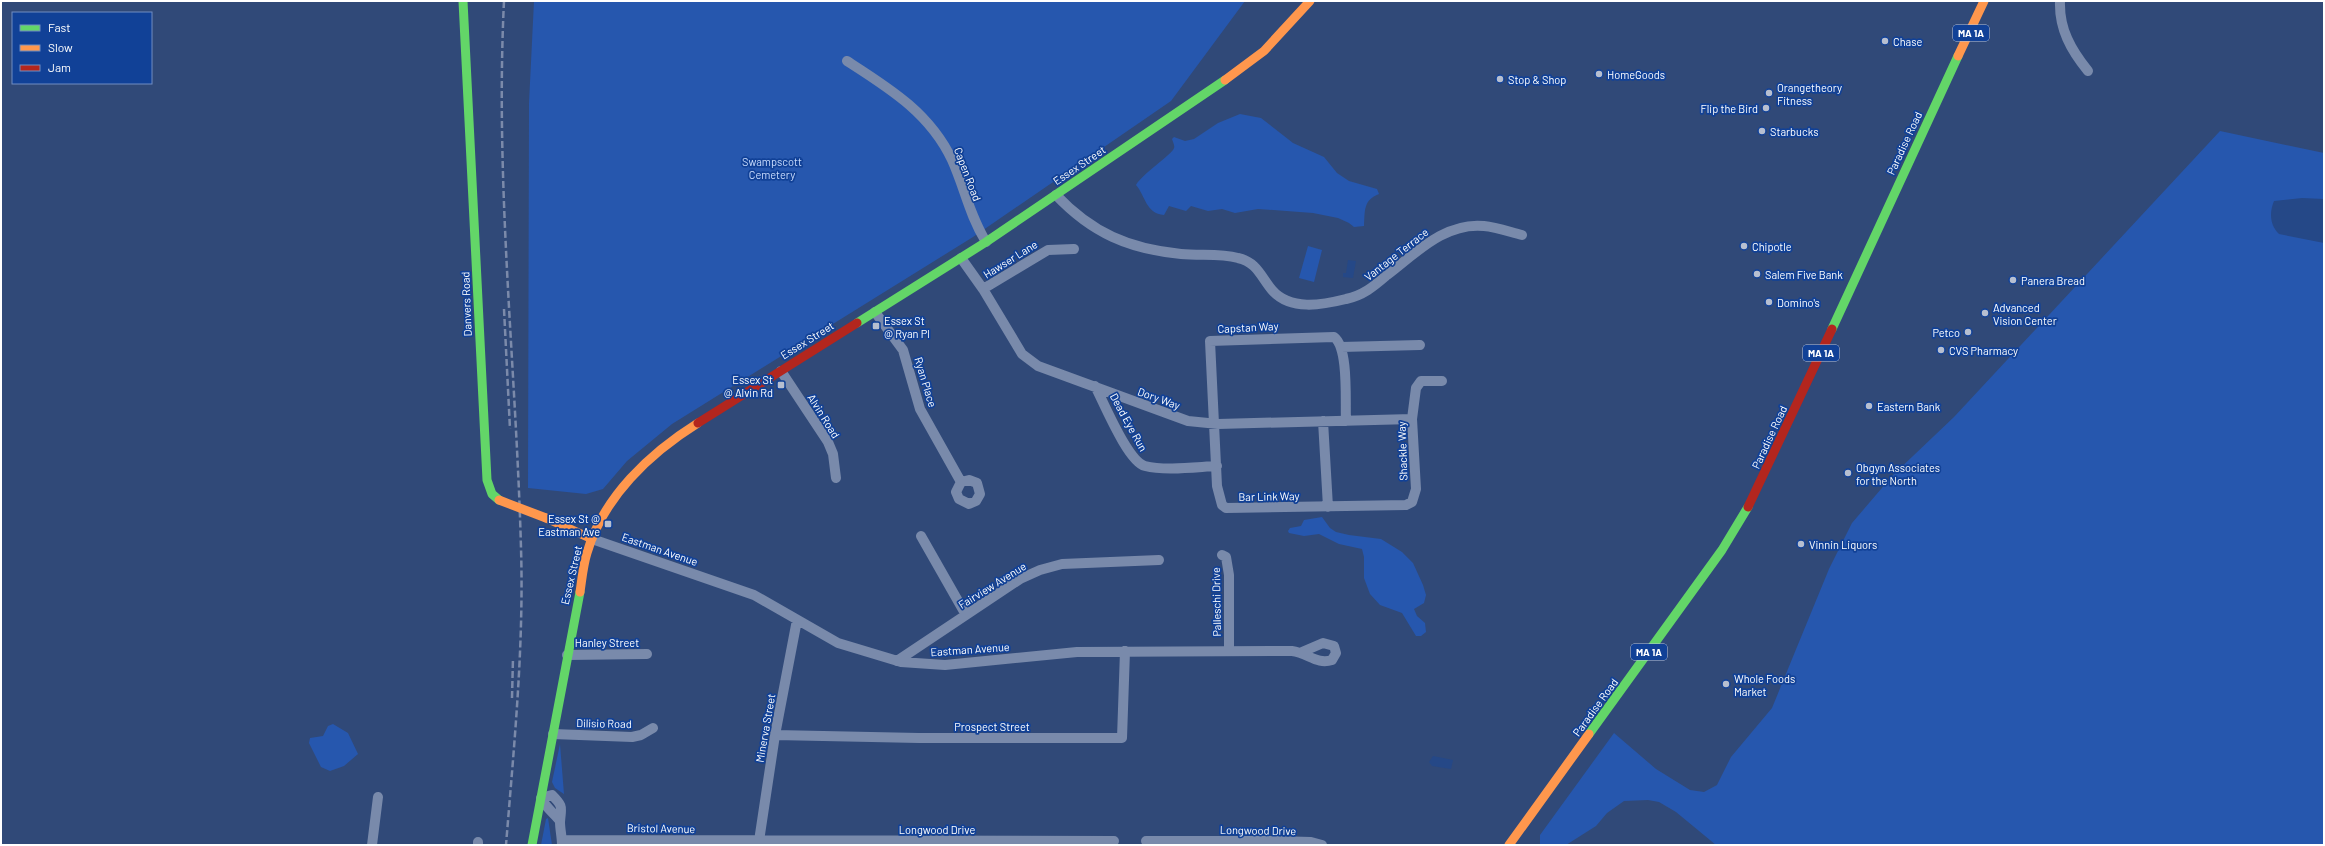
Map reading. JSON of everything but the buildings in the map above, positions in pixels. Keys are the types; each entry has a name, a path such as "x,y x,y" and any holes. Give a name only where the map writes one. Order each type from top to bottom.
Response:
{"main road":[{"name":"Danvers Road","path":"463,1 488,480 492,494 499,500 546,518 592,539"},
{"name":"Essex Street","path":"532,845 581,580 592,539 604,512 615,495 657,453 685,431 986,242 1246,65 1264,51 1310,1"},
{"name":"Paradise Road","path":"1510,845 1722,550 1755,495 1984,1"}],"street":[{"path":"2060,1 2063,32 2070,47 2088,71"},
{"name":"Capen Road","path":"847,61 900,96 917,110 931,127 949,154 975,224 986,242"},
{"name":"Vantage Terrace","path":"1056,195 1074,214 1091,226 1123,242 1172,253 1230,256 1246,260 1258,269 1280,298 1298,304 1337,301 1363,294 1431,242 1444,233 1459,227 1485,226 1522,236"},
{"name":"Hawser Lane","path":"983,289 1048,250 1074,249"},
{"name":"Dory Way","path":"961,258 983,289 1022,354 1030,361 1069,378 1095,386 1169,415 1188,421 1216,424 1412,419"},
{"name":"Ryan Place","path":"875,312 905,354 920,409 961,482"},
{"name":"Capstan Way","path":"1216,424 1210,340 1334,337 1339,341 1341,347"},
{"path":"1346,421 1341,347 1420,345"},
{"name":"Alvin Road","path":"780,371 828,442 833,454 836,478"},
{"name":"Shackle Way","path":"1415,496 1412,419 1418,384 1421,381 1442,381"},
{"name":"Dead Eye Run","path":"1095,386 1130,452 1140,464 1159,468 1217,466"},
{"path":"1323,421 1328,507"},
{"name":"Bar Link Way","path":"1216,424 1219,493 1222,505 1226,508 1398,506 1406,505 1415,496"},
{"path":"921,536 966,615"},
{"name":"Eastman Avenue","path":"592,539 754,595 838,643 897,661 945,665 1041,654 1125,651 1302,652"},
{"name":"Palleschi Drive","path":"1222,555 1226,557 1230,575 1229,652"},
{"name":"Fairview Avenue","path":"897,661 1020,580 1050,566 1076,562 1160,560"},
{"name":"Minerva Street","path":"759,841 775,735 797,620"},
{"name":"Prospect Street","path":"775,735 919,738 1122,738 1125,651"},
{"name":"Hanley Street","path":"567,654 647,654"},
{"name":"Dilisio Road","path":"553,734 622,738 641,735 653,728"},
{"path":"372,845 378,797"},
{"path":"541,798 547,808 554,813 560,821 562,842"},
{"name":"Bristol Avenue","path":"562,842 759,841"},
{"name":"Longwood Drive","path":"759,841 786,843 1114,841"},
{"name":"Longwood Drive","path":"1146,841 1226,843 1311,842 1322,845"}],"green space":[{"name":"Swampscott Cemetery","path":"534,1 1245,1 1171,101 973,237 672,424 627,461 603,489 586,494 528,488 529,103"},
{"path":"1240,114 1261,118 1293,143 1324,157 1337,173 1349,181 1377,189 1379,194 1370,199 1367,203 1364,226 1354,227 1338,218 1313,213 1258,209 1235,213 1222,209 1208,211 1191,206 1186,211 1169,206 1164,215 1153,211 1136,185 1144,175 1173,151 1174,146 1172,139 1174,137 1185,141 1194,139 1218,123"},
{"path":"2220,131 2324,153 2324,845 1716,845 1676,812 1659,802 1648,800 1624,801 1607,813 1596,826 1566,845 1540,845 1540,835 1614,733 1656,769 1690,790 1704,792 1717,785 1731,757 1772,708 1829,569 1852,523 1893,475 1954,417"},
{"path":"1308,246 1322,250 1314,282 1299,278"},
{"path":"1322,517 1330,528 1336,532 1381,539 1402,552 1413,563 1426,595 1424,603 1414,609 1417,616 1425,623 1426,632 1421,636 1416,636 1402,613 1380,605 1370,594 1364,578 1364,557 1362,549 1339,544 1319,534 1304,536 1289,533 1288,531 1290,528 1301,526 1304,520"},
{"path":"333,724 348,733 358,754 344,766 330,771 321,767 309,743 310,738 323,736 328,726"},
{"path":"560,744 564,794 555,788 552,782"},
{"path":"548,818 552,845 541,845 546,819"}],"shaded area":[{"path":"2302,198 2324,199 2324,243 2279,234 2272,223 2271,210 2274,201"},
{"path":"1348,260 1356,261 1353,278 1343,277 1343,273 1346,273"},
{"path":"1433,756 1453,760 1451,769 1432,766 1429,762"}],"railway":[{"path":"504,1 502,70 504,207 522,585 518,696 506,845"},
{"path":"504,309 510,429"},
{"path":"512,698 513,658"}],"traffic: fast":[{"path":"463,1 487,480 492,494 499,500"},
{"path":"1832,329 1958,56"},
{"path":"857,323 986,242 1225,80"},
{"path":"1589,734 1722,550 1748,507"},
{"path":"532,845 580,592"}],"traffic: slow":[{"path":"1225,80 1264,51 1310,1"},
{"path":"1958,56 1984,1"},
{"path":"580,592 587,553 594,533 604,513 616,495 630,478 663,448 698,423"},
{"path":"499,500 546,518"},
{"path":"546,518 592,539"},
{"path":"1509,845 1589,734"}],"traffic: jam":[{"path":"698,423 857,323"},
{"path":"1748,507 1832,329"}],"place":[{"name":"Chase","path":"1885,41"},
{"name":"HomeGoods","path":"1599,74"},
{"name":"Stop & Shop","path":"1500,79"},
{"name":"Orangetheory Fitness","path":"1769,93"},
{"name":"Flip the Bird","path":"1766,108"},
{"name":"Starbucks","path":"1762,131"},
{"name":"Chipotle","path":"1744,246"},
{"name":"Salem Five Bank","path":"1757,274"},
{"name":"Panera Bread","path":"2013,280"},
{"name":"Domino's","path":"1769,302"},
{"name":"Advanced Vision Center","path":"1985,313"},
{"name":"Essex St @ Ryan Pl","path":"876,326"},
{"name":"Petco","path":"1968,332"},
{"name":"CVS Pharmacy","path":"1941,350"},
{"name":"Essex St @ Alvin Rd","path":"781,385"},
{"name":"Eastern Bank","path":"1869,406"},
{"name":"Obgyn Associates for the North","path":"1848,473"},
{"name":"Essex St @ Eastman Ave","path":"608,524"},
{"name":"Vinnin Liquors","path":"1801,544"},
{"name":"Whole Foods Market","path":"1726,684"}]}
